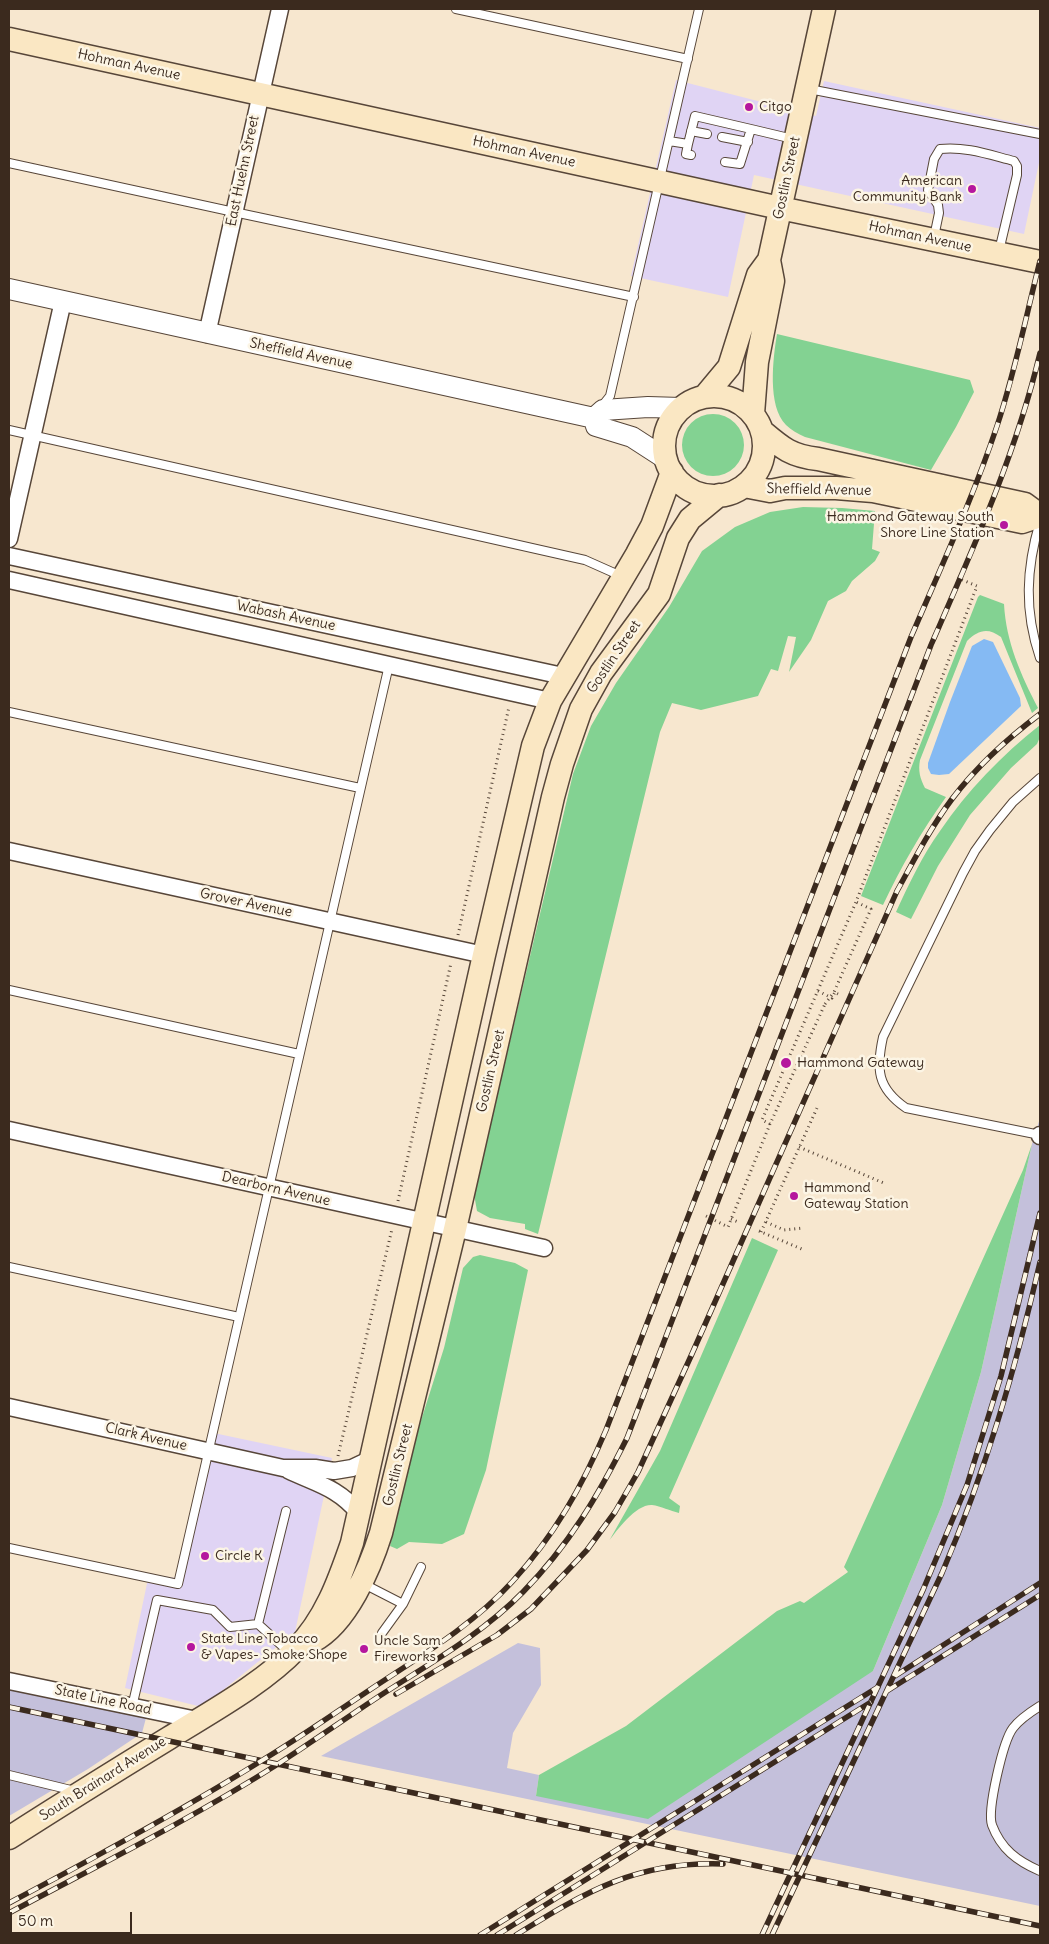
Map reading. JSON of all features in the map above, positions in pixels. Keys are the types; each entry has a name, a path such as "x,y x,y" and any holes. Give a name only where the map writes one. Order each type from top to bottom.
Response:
{"main road":[{"name":"Gostlin Street","path":"758,423 757,362 773,281 769,260 824,9"},
{"name":"Hohman Avenue","path":"9,39 780,208 1040,262"},
{"name":"Gostlin Street","path":"704,397 729,367 758,275 769,260"},
{"path":"715,396 736,401 758,423 764,446 762,462 755,475 744,486 733,493 706,496 692,491 680,483 669,465 665,445 667,431 672,419 681,408 692,401 704,397 715,396"},
{"name":"Sheffield Avenue","path":"758,423 789,453 802,458 818,459 1025,504 1040,517"},
{"name":"Gostlin Street","path":"197,1720 268,1674 291,1654 316,1625 342,1573 359,1513 525,773 550,701 652,526 669,465"},
{"name":"Sheffield Avenue","path":"744,486 770,490 785,488 836,488 873,491 1022,522 1040,517"},
{"path":"659,594 675,572 692,540 712,519 735,504 770,490"},
{"name":"Gostlin Street","path":"291,1654 325,1635 345,1612 375,1554 455,1228 562,764 581,709 600,673 659,594 678,538 690,519 719,495"},
{"name":"South Brainard Avenue","path":"9,1838 197,1720"}],"street":[{"name":"East Huehn Street","path":"207,334 280,9"},
{"name":"Sheffield Avenue","path":"9,289 594,418 596,426 632,438 669,465"},
{"path":"9,539 63,301"},
{"path":"594,418 603,410 648,407 681,408"},
{"name":"Wabash Avenue","path":"9,556 563,676"},
{"name":"Wabash Avenue","path":"9,580 550,701"},
{"name":"Grover Avenue","path":"9,851 484,955"},
{"name":"Dearborn Avenue","path":"9,1130 544,1248"},
{"name":"Clark Avenue","path":"9,1407 284,1468 315,1468 334,1471 352,1468 371,1459"},
{"name":"Clark Avenue","path":"284,1468 312,1482 330,1488 348,1500 359,1513"},
{"name":"State Line Road","path":"9,1681 197,1720"}],"lane":[{"path":"456,9 688,59"},
{"path":"594,418 610,396 699,9"},
{"path":"806,89 1040,134"},
{"path":"691,155 686,154 695,116 795,139"},
{"path":"725,162 740,164 751,129"},
{"path":"691,131 707,134"},
{"path":"722,137 748,142"},
{"path":"669,141 688,144"},
{"path":"934,240 939,213 938,205 928,190 934,159 940,149 950,148 976,152 1014,161 1018,166 998,253"},
{"path":"9,162 634,297"},
{"path":"9,430 585,560 623,576"},
{"path":"1040,517 1032,546 1028,581 1028,606 1040,658"},
{"path":"9,1548 178,1584 389,665"},
{"path":"9,712 360,788"},
{"path":"1040,778 1013,802 990,830 963,873 883,1037 878,1065 885,1090 906,1108 1040,1136"},
{"path":"9,990 299,1054"},
{"path":"9,1267 239,1317"},
{"path":"258,1624 286,1511"},
{"path":"382,1633 403,1604 420,1567"},
{"path":"360,1582 403,1604"},
{"path":"132,1707 157,1600 213,1610 230,1628 258,1624"},
{"path":"258,1624 291,1654"},
{"path":"1040,1706 1012,1729 992,1797 991,1823 1004,1848 1029,1866 1040,1871"},
{"path":"9,1775 81,1792"}],"path":[{"path":"770,1124 762,1120 856,902 977,586 955,577"},
{"path":"457,937 510,702"},
{"path":"818,991 832,998 836,992 871,910 856,902"},
{"path":"398,1204 452,962"},
{"path":"706,1216 728,1227 770,1124 826,1004 836,992"},
{"path":"804,1250 760,1231 766,1222 817,1108"},
{"path":"799,1148 886,1184"},
{"path":"731,1219 738,1222"},
{"path":"766,1222 784,1230 803,1228"},
{"path":"335,1464 392,1226"}],"shaded area":[{"path":"676,80 816,116 824,81 1040,128 1040,158 1024,234 754,175 728,297 631,276"},
{"path":"1040,1118 1040,1906 321,1756 518,1643 540,1648 541,1685 513,1733 507,1768 539,1775 536,1796 873,1671 942,1505 981,1372 1032,1144"},
{"path":"209,1432 332,1458 295,1632 202,1707 125,1688 149,1574 176,1578"},
{"path":"9,1689 146,1718 142,1733 88,1769 9,1816"}],"green space":[{"path":"777,334 970,380 974,392 931,470 805,437 788,427 780,417 774,394 773,368"},
{"path":"713,414 730,419 735,423 739,428 744,445 739,462 735,467 730,471 713,476 696,471 691,467 687,462 682,445 687,428 691,423 696,419"},
{"path":"803,507 875,511 872,549 880,552 875,561 852,581 846,591 828,601 811,640 789,672 796,637 788,636 778,671 771,669 758,696 701,710 672,703 660,732 538,1234 525,1229 525,1224 490,1218 477,1211 474,1194 573,774 591,726 616,683 669,607 702,551 735,527 770,512"},
{"path":"980,595 1004,604 1005,618 1015,658 1038,708 1032,713 1001,637 992,632 983,631 975,634 967,641 919,764 925,788 946,797 912,850 883,905 861,896"},
{"path":"1040,725 1040,737 1037,744 1011,768 970,815 938,866 911,919 896,912 922,860 950,816 986,774"},
{"path":"1032,1144 981,1372 942,1505 873,1671 648,1819 536,1796 539,1775 626,1726 777,1611 800,1601 804,1603 848,1572 844,1567 1023,1170"},
{"path":"752,1238 778,1250 669,1498 680,1506 679,1513 652,1505 646,1506 633,1513 609,1541 660,1451"},
{"path":"480,1255 515,1263 528,1270 486,1470 464,1534 442,1544 409,1542 397,1549 390,1546 419,1427 444,1348 463,1268 473,1257"}],"water":[{"path":"984,639 993,642 1020,698 1021,706 949,774 931,774 928,763 950,702 972,646"}],"railway":[{"path":"9,1903 230,1780 300,1737 441,1643 496,1599 512,1582 541,1547 566,1510 606,1430 911,637 978,480 1009,385 1040,261"},
{"path":"9,1913 212,1804 278,1764 455,1648 523,1592 555,1556 581,1519 605,1480 627,1438 931,645 992,501 1019,428 1040,353"},
{"path":"396,1694 497,1635 531,1609 587,1550 615,1512 638,1472 691,1356 897,891 930,832 962,787 993,753 1040,714"},
{"path":"762,1935 923,1590 967,1485 1001,1376 1040,1213"},
{"path":"772,1935 942,1573 958,1535 986,1458 1010,1381 1040,1262"},
{"path":"895,1676 1040,1583"},
{"path":"887,1691 1040,1595"},
{"path":"480,1935 878,1687"},
{"path":"497,1935 871,1702"},
{"path":"9,1707 1040,1926"},
{"path":"516,1935 590,1892 614,1882 664,1868 692,1864 723,1864"}],"place":[{"name":"Citgo","path":"749,107"},
{"name":"American Community Bank","path":"972,189"},
{"name":"Hammond Gateway South Shore Line Station","path":"1004,525"},
{"name":"Hammond Gateway","path":"786,1063"},
{"name":"Hammond Gateway Station","path":"794,1196"},
{"name":"Circle K","path":"205,1556"},
{"name":"State Line Tobacco & Vapes- Smoke Shope","path":"191,1647"},
{"name":"Uncle Sam Fireworks","path":"364,1649"}]}
